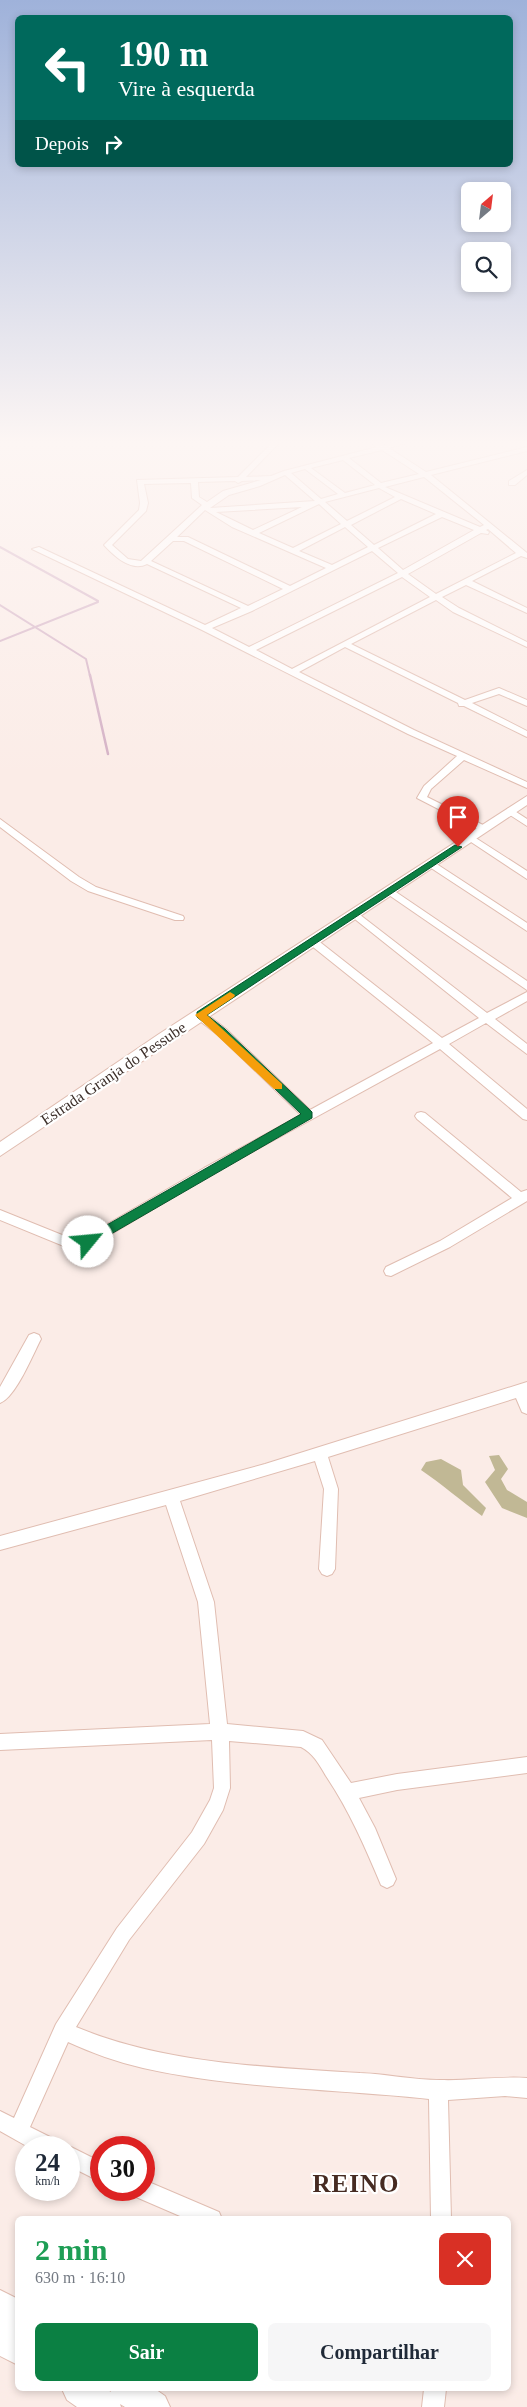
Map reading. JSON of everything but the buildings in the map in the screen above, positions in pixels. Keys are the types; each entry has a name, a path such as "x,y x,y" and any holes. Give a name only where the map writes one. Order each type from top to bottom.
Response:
{"main road":[{"name":"Estrada Granja do Pessube","path":"0,1150 200,1015 527,800"},
{"path":"0,2306 15,2316"},
{"path":"0,2338 15,2347"},
{"path":"81,2391 105,2407"},
{"path":"129,2391 154,2407"}],"street":[{"path":"43,552 250,650 463,756 527,785"},
{"path":"116,552 126,561 138,564 148,562 158,552"},
{"path":"216,552 290,589"},
{"path":"297,552 332,568"},
{"path":"204,628 249,609 367,552"},
{"path":"378,552 402,574 456,610 527,645"},
{"path":"250,650 442,552"},
{"path":"293,672 467,582 524,555"},
{"path":"148,562 249,609"},
{"path":"467,582 527,611"},
{"path":"345,644 462,704 527,734"},
{"path":"462,704 499,691 527,703"},
{"path":"463,756 427,788 422,798 484,829"},
{"path":"510,811 527,823"},
{"path":"0,822 84,884 118,899 179,918"},
{"path":"471,838 527,876"},
{"path":"432,864 527,928"},
{"path":"390,891 527,986"},
{"path":"355,914 527,1050"},
{"path":"312,941 441,1043 527,1116"},
{"path":"0,1215 71,1244 88,1242 308,1115 527,996"},
{"path":"200,1015 222,1032 308,1115"},
{"path":"391,1270 445,1244 524,1197 421,1116"},
{"path":"0,1397 9,1386 34,1339"},
{"path":"0,1542 320,1454 523,1389 527,1408"},
{"path":"320,1454 331,1489 327,1569"},
{"path":"19,2130 63,2031 123,1934 198,1838 217,1804 222,1788 219,1732 206,1602 171,1496"},
{"path":"0,1742 219,1732 303,1739 316,1746 347,1792 369,1834 387,1879"},
{"path":"347,1792 397,1782 527,1765"},
{"path":"63,2031 104,2048 144,2059 257,2076 372,2083 438,2090 464,2090 506,2085 527,2088"},
{"path":"438,2090 441,2216"},
{"path":"0,2121 30,2136"},
{"path":"155,2195 205,2216"},
{"path":"433,2407 435,2391"}],"shaded area":[{"path":"499,1455 508,1469 501,1479 507,1490 527,1502 527,1518 502,1508 485,1482 495,1470 489,1456"},
{"path":"441,1459 461,1470 463,1485 486,1508 482,1516 421,1470 426,1462"}],"waterway":[{"path":"10,552 98,601"},
{"path":"35,627 98,602"},
{"path":"0,605 35,627"},
{"path":"0,641 35,627"},
{"path":"35,627 86,659 90,676"},
{"path":"90,675 108,754"}],"slow traffic":[{"path":"230,995 200,1015 222,1032 278,1086"}],"district":[{"name":"REINO","path":"356,2183"}],"route":[{"path":"88,1242 308,1115 222,1032 200,1015 458,847"}]}
